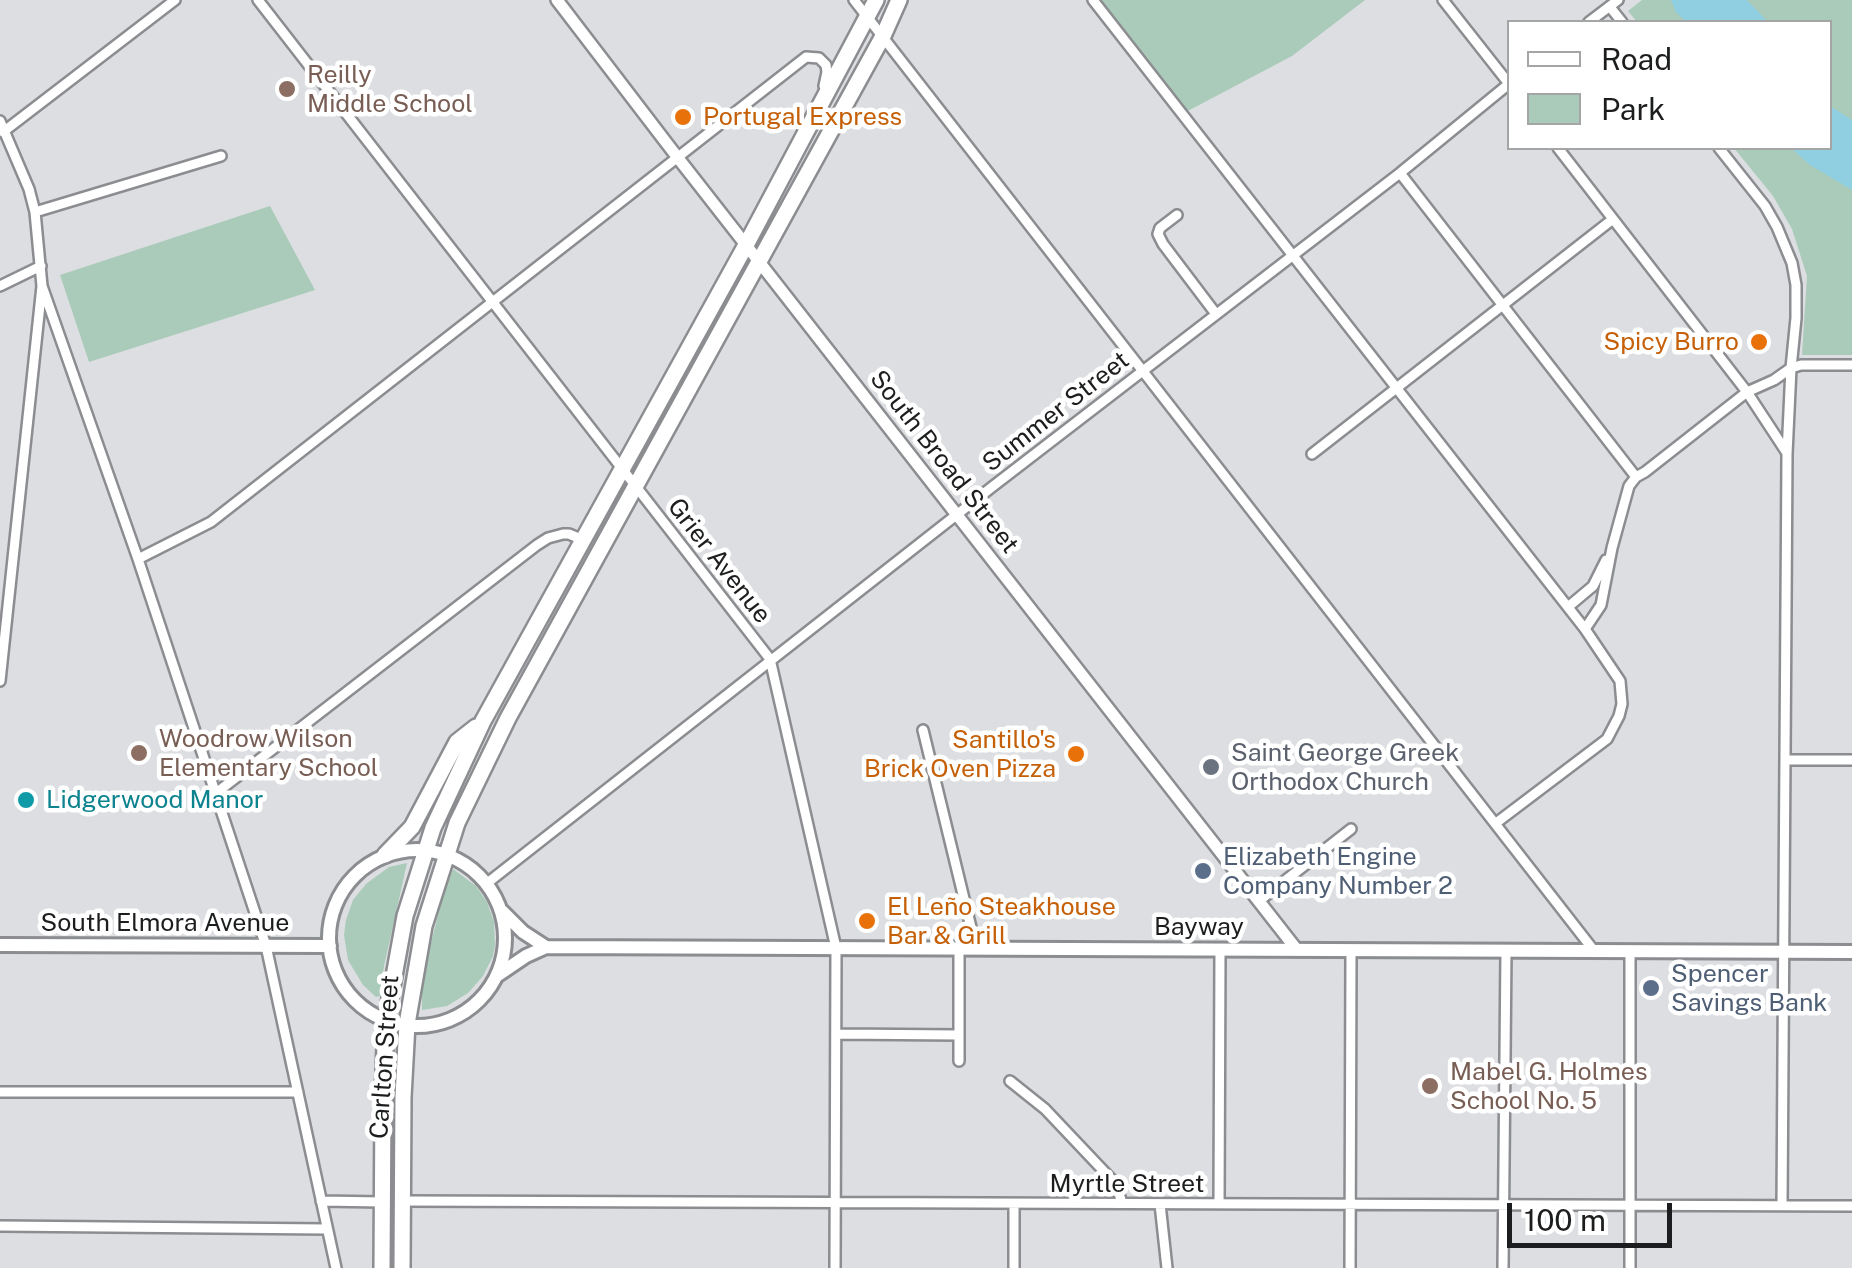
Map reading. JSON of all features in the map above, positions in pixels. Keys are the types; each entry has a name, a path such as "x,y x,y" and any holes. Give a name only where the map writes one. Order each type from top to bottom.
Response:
{"highway":[{"name":"Carlton Street","path":"382,1268 386,1020 403,926 444,800 876,0"},
{"name":"Carlton Street","path":"402,1268 407,1024 424,926 464,806 883,36 898,0"},
{"path":"385,855 412,826 457,742 484,722"}],"main road":[{"path":"498,975 506,940 500,910 486,884 446,854 426,849 385,855 360,870 344,890 334,913 330,946 333,967 343,989 364,1010 386,1020 435,1023 464,1010 482,997 498,975 546,947"},
{"path":"500,910 546,947"},
{"name":"South Elmora Avenue","path":"0,945 330,946"},
{"name":"Bayway","path":"546,947 1852,952"}],"street":[{"path":"0,680 42,286 29,188 2,128 175,0"},
{"name":"Grier Avenue","path":"258,0 770,659 836,948 836,1268"},
{"name":"South Broad Street","path":"557,0 1297,950"},
{"path":"854,0 1595,952"},
{"path":"1092,0 1568,608 1620,681 1622,704 1607,739 1496,823"},
{"path":"1443,0 1507,81"},
{"path":"1593,20 1614,3"},
{"path":"138,559 211,522 806,57 822,60 827,67 816,114"},
{"name":"Summer Street","path":"486,884 1507,86"},
{"path":"1560,150 1747,392 1787,454"},
{"path":"1721,150 1778,228 1796,286 1787,454 1782,1206"},
{"path":"35,212 221,156"},
{"path":"1400,173 1636,476"},
{"path":"1176,215 1158,234 1216,314"},
{"path":"1312,454 1614,220"},
{"path":"0,286 41,266"},
{"path":"42,286 138,559 266,946 336,1268"},
{"path":"1584,629 1601,605 1612,548 1629,486 1636,476 1747,392 1791,368 1852,366"},
{"path":"216,793 548,538 569,534 583,540"},
{"path":"1568,608 1593,586 1612,548"},
{"path":"923,730 976,948"},
{"path":"1786,760 1852,760"},
{"path":"1259,900 1351,829"},
{"path":"959,1061 960,948"},
{"path":"1220,950 1220,1204"},
{"path":"1350,1268 1351,950"},
{"path":"1503,1268 1506,951"},
{"path":"1630,952 1630,1268"},
{"path":"838,1034 959,1035"},
{"path":"1010,1081 1045,1109 1116,1184 1122,1203"},
{"path":"0,1092 298,1092"},
{"name":"Myrtle Street","path":"403,1201 1852,1206"},
{"path":"322,1202 382,1202"},
{"path":"1014,1204 1014,1268"},
{"path":"1160,1204 1167,1268"},
{"path":"0,1226 327,1229"}],"green space":[{"path":"1096,0 1365,0 1292,56 1184,113"},
{"path":"1642,0 1852,0 1852,355 1802,355 1807,276 1792,229 1773,196 1736,150 1832,150 1832,20 1635,20 1628,11"},
{"path":"270,206 315,290 89,362 60,275"},
{"path":"407,863 380,996 376,997 363,985 348,960 346,920 353,900 366,884 389,867"},
{"path":"453,869 476,886 487,902 494,922 493,956 468,993 447,1006 422,1010 431,943"}],"water":[{"path":"1671,0 1747,0 1766,20 1684,20"},
{"path":"1832,107 1852,120 1852,190 1793,150 1832,150"}],"place":[{"name":"Reilly Middle School","path":"287,89"},
{"name":"Portugal Express","path":"683,117"},
{"name":"Spicy Burro","path":"1759,342"},
{"name":"Woodrow Wilson Elementary School","path":"139,753"},
{"name":"Santillo's Brick Oven Pizza","path":"1076,754"},
{"name":"Saint George Greek Orthodox Church","path":"1211,767"},
{"name":"Lidgerwood Manor","path":"26,800"},
{"name":"Elizabeth Engine Company Number 2","path":"1203,871"},
{"name":"El Leño Steakhouse Bar & Grill","path":"867,921"},
{"name":"Spencer Savings Bank","path":"1651,988"},
{"name":"Mabel G. Holmes School No. 5","path":"1430,1086"}]}
